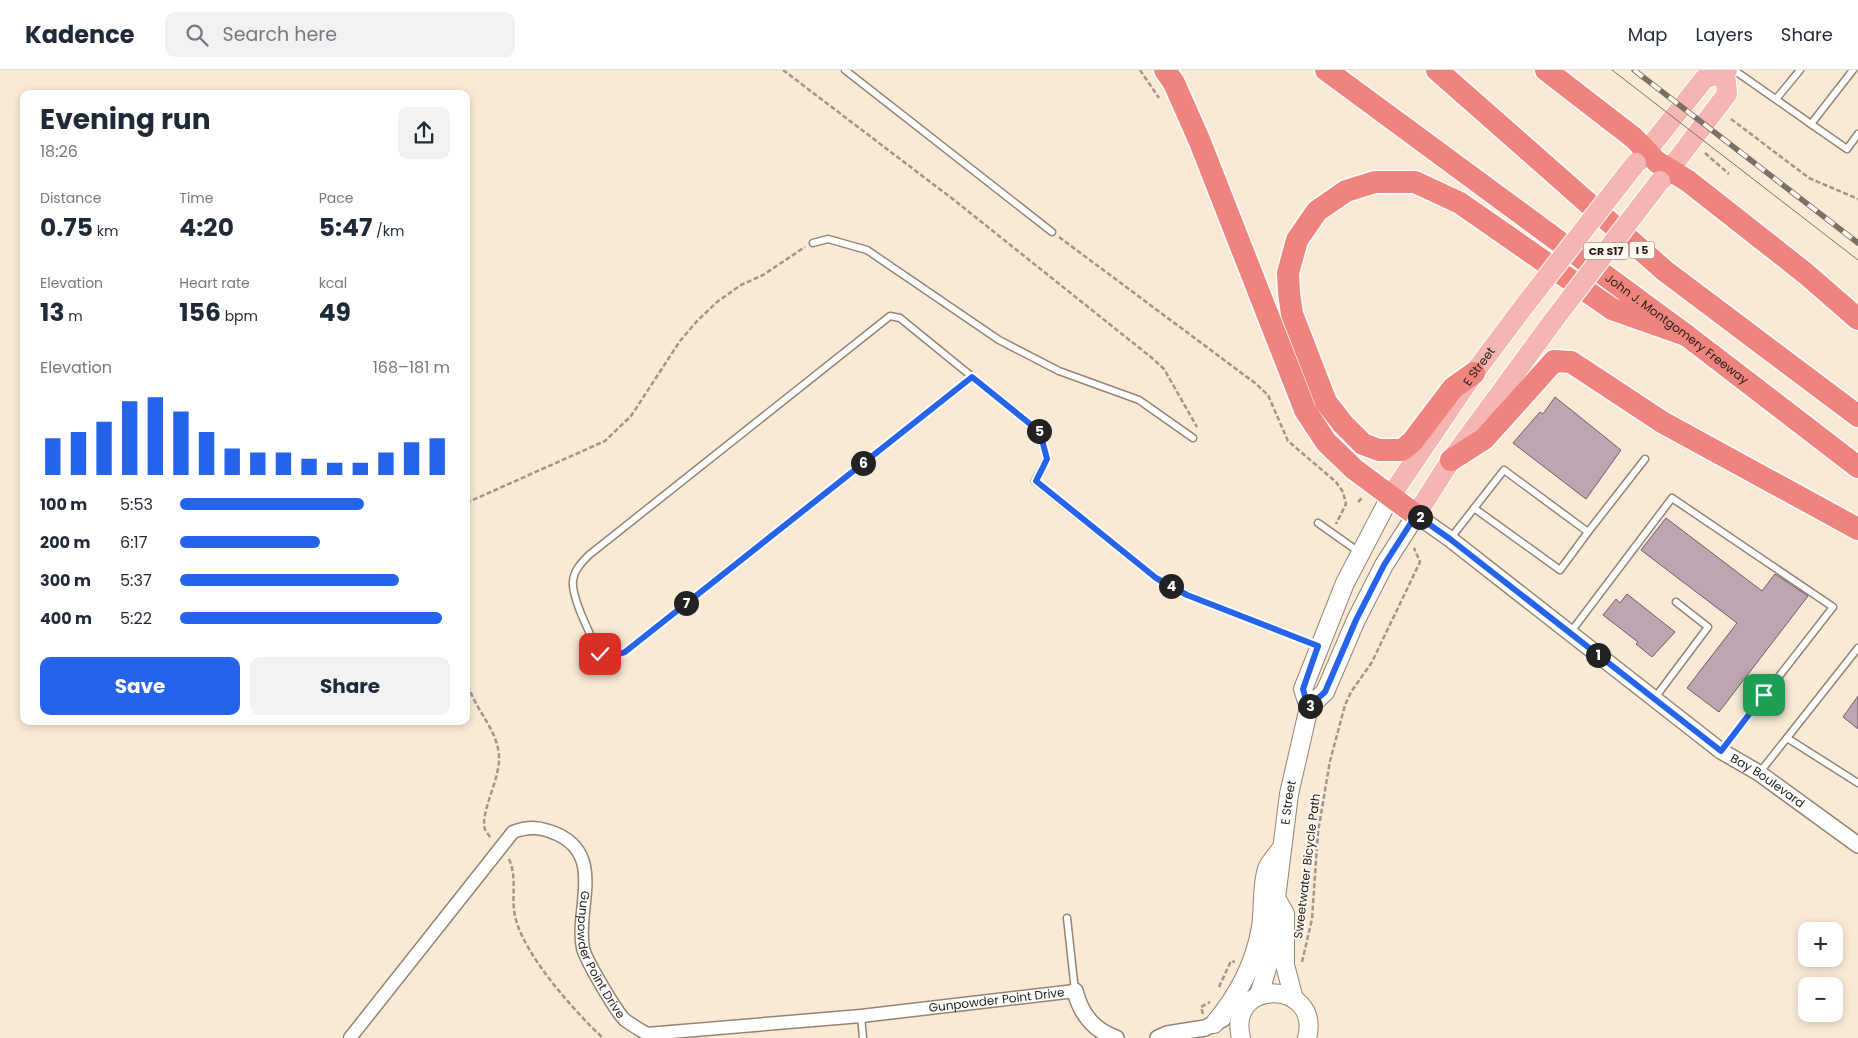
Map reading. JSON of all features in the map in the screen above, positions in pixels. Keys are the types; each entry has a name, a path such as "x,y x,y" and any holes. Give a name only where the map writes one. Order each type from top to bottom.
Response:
{"highway":[{"path":"1166,70 1174,83 1200,142 1305,410 1326,442 1354,469 1416,515"},
{"name":"John J. Montgomery Freeway","path":"1326,70 1686,334 1858,467"},
{"name":"I 5","path":"1437,70 1665,271 1858,416"},
{"path":"1546,70 1634,138 1641,158 1664,176 1696,187 1805,273 1858,318"},
{"path":"1474,373 1453,388 1412,442 1402,450 1379,450 1363,444 1326,402 1292,314 1288,273 1297,240 1317,212 1346,191 1376,182 1415,182 1460,203 1612,309 1686,334"},
{"path":"1451,460 1484,439 1554,362 1571,362 1662,422 1858,529"}],"main road":[{"name":"E Street","path":"1259,995 1268,965 1268,919 1276,898 1290,794 1308,707 1303,689 1318,646 1360,552 1390,497 1474,373 1528,301 1705,78 1728,71"},
{"name":"CR S17","path":"1416,515 1451,460 1553,321 1727,94 1728,71"},
{"path":"1308,707 1325,692 1356,620 1384,565 1416,515"},
{"path":"1214,1024 1238,992 1250,963 1261,927 1267,868 1282,848"},
{"name":"E Street","path":"1276,898 1285,914 1285,965 1294,999 1302,1007 1307,1017 1307,1038"},
{"path":"1241,1038 1240,1018 1245,1008 1259,995 1278,992 1294,999"}],"street":[{"name":"Bay Boulevard","path":"1416,515 1450,539 1721,751 1759,773 1858,845"},
{"name":"Gunpowder Point Drive","path":"350,1038 513,832 528,827 546,830 566,838 577,851 584,867 586,884 583,948 624,1019 647,1036 861,1016 1075,991 1078,1004 1096,1028 1116,1038"},
{"path":"1158,1038 1166,1034 1205,1028 1245,1008"}],"lane":[{"path":"845,70 1052,232"},
{"path":"1777,98 1800,70"},
{"path":"1811,124 1853,70"},
{"path":"1728,71 1777,98 1847,149 1858,134"},
{"path":"812,243 828,239 867,250 999,340 1059,371 1139,400 1193,438"},
{"path":"972,377 625,652 611,657 600,654 576,598 573,581 578,566 589,555 890,316 900,318 1040,432 1047,459 1036,481 1156,578 1187,595 1318,646"},
{"path":"1474,508 1560,570 1644,459"},
{"path":"1450,539 1504,470 1588,532"},
{"path":"1570,633 1672,498 1832,607 1721,751"},
{"path":"1318,523 1360,552"},
{"path":"1654,699 1708,628 1676,602"},
{"path":"1759,773 1858,648"},
{"path":"1787,738 1858,783"},
{"path":"1067,918 1075,991"},
{"path":"861,1016 864,1038"}],"path":[{"path":"783,70 954,200 1152,358 1164,369 1199,430"},
{"path":"1726,115 1809,178 1858,199"},
{"path":"1705,153 1729,174"},
{"path":"1052,232 1255,383 1268,396 1288,441 1336,482 1343,492 1346,504 1332,533"},
{"path":"470,501 605,441 631,416 680,341 710,308 741,285 763,275 812,243"},
{"path":"1358,502 1363,497"},
{"name":"Sweetwater Bicycle Path","path":"1301,966 1312,918 1321,814 1330,760 1345,705 1351,692 1372,662 1420,562 1415,548"},
{"path":"470,690 475,704 494,737 498,750 496,780 484,824 486,832 507,854 514,874 514,910 523,935 556,987 603,1038"},
{"path":"1217,991 1231,961"},
{"path":"1201,1008 1215,996"}],"building":[{"path":"1555,397 1621,450 1586,499 1513,443 1540,412 1543,414"},
{"path":"1666,518 1762,591 1775,574 1808,596 1719,712 1687,688 1737,623 1641,550"},
{"path":"1627,594 1675,632 1652,657 1636,644 1638,642 1603,615 1616,599 1620,603"},
{"path":"1858,696 1858,729 1843,717"}],"tram line":[{"path":"1612,70 1858,260"}],"railway":[{"path":"1634,70 1858,243"}],"route":[{"path":"600,654 611,657 625,652 972,377 1040,432 1047,459 1036,481 1156,578 1187,595 1318,646 1303,689 1308,707 1325,692 1341,652 1384,565 1416,515 1450,539 1721,751 1764,695"}]}
